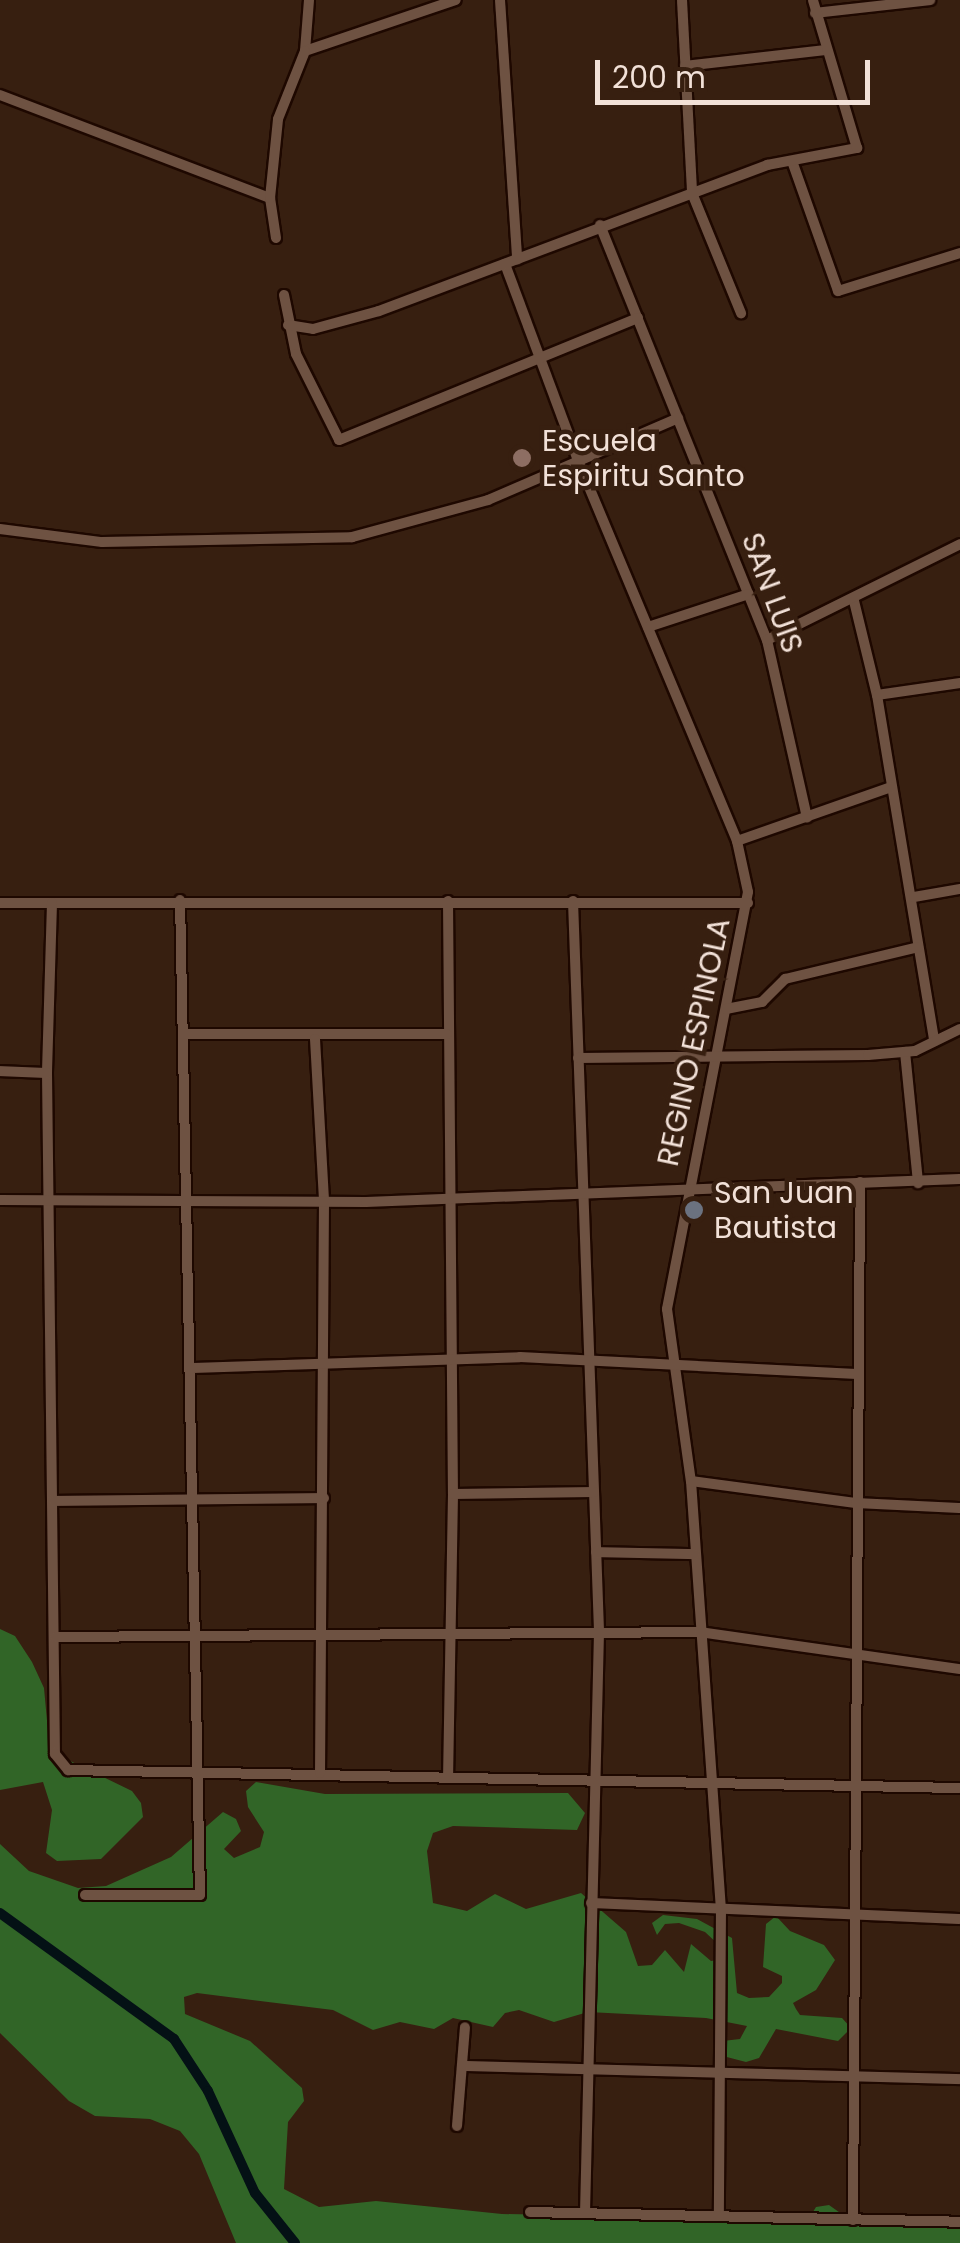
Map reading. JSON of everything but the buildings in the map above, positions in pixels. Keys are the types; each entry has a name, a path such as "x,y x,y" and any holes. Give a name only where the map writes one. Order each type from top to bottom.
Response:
{"street":[{"path":"276,238 270,198 278,119 305,51 309,0"},
{"path":"305,51 456,0"},
{"path":"500,0 518,259"},
{"path":"682,0 692,192 741,313"},
{"path":"288,325 314,330 379,311 692,192 792,161 857,148 812,0"},
{"path":"815,13 930,0"},
{"path":"685,66 825,50"},
{"path":"0,95 270,198"},
{"path":"792,161 838,291 960,253"},
{"name":"SAN LUIS","path":"600,225 767,640 807,818"},
{"name":"REGINO ESPINOLA","path":"505,264 579,463 738,841 748,903 712,1057 666,1308 691,1481 722,1908 719,2216"},
{"path":"284,295 288,325 340,440 638,318"},
{"path":"0,529 102,542 352,537 488,500 678,418"},
{"path":"767,640 854,601 960,544"},
{"path":"648,628 749,594"},
{"path":"854,601 878,696 891,787 914,897 934,1041"},
{"path":"878,696 960,683"},
{"path":"738,841 891,787"},
{"path":"914,897 960,889"},
{"path":"0,903 180,900 748,903"},
{"path":"85,1895 200,1895 190,1200 180,900"},
{"path":"448,901 454,1494 448,1777"},
{"path":"573,902 598,1632 586,2213"},
{"path":"52,903 47,1072 55,1754 68,1770 198,1769 858,1789 960,1788"},
{"path":"726,1009 762,1002 784,980 918,947"},
{"path":"578,1058 905,1052 960,1029"},
{"path":"185,1034 315,1039 447,1034"},
{"path":"315,1039 324,1202 324,1634 320,1774"},
{"path":"905,1052 918,1183"},
{"path":"0,1071 47,1072"},
{"path":"0,1200 451,1200 960,1179"},
{"path":"853,2220 857,2076 854,1914 858,1789 854,1652 860,1182"},
{"path":"193,1368 323,1360 588,1358 857,1374"},
{"path":"691,1481 856,1504 960,1508"},
{"path":"454,1494 594,1492"},
{"path":"54,1501 324,1498"},
{"path":"596,1552 695,1554"},
{"path":"55,1637 699,1632 960,1669"},
{"path":"592,1903 960,1919"},
{"path":"457,2126 465,2027"},
{"path":"462,2066 960,2079"},
{"path":"530,2212 960,2222"}],"green space":[{"path":"0,1629 15,1636 44,1688 49,1742 58,1755 132,1791 141,1803 143,1817 101,1859 57,1861 46,1853 52,1810 43,1782 0,1790"},
{"path":"256,1782 325,1794 568,1793 585,1813 577,1830 453,1826 433,1833 427,1851 433,1903 467,1911 495,1894 526,1909 581,1893 626,1932 638,1966 652,1965 665,1950 684,1972 691,1944 711,1961 718,1960 720,1946 705,1932 679,1923 665,1924 657,1935 652,1923 663,1915 697,1919 732,1938 737,1993 749,1998 769,1997 782,1983 782,1976 763,1967 766,1924 776,1916 790,1931 824,1945 835,1960 816,1990 793,2003 800,2015 842,2018 851,2028 838,2041 776,2029 759,2058 746,2062 719,2055 714,2042 740,2039 747,2026 706,2018 588,2012 554,2022 519,2010 505,2013 493,2027 453,2018 434,2029 400,2022 373,2030 333,2010 197,1993 184,1997 185,2014 250,2041 302,2088 304,2101 288,2122 284,2189 319,2207 376,2201 502,2214 808,2220 816,2207 829,2205 853,2222 960,2221 960,2243 236,2243 199,2154 180,2131 150,2119 95,2116 69,2101 0,2033 0,1844 29,1871 78,1888 106,1886 171,1857 223,1812 236,1819 241,1831 224,1849 234,1858 260,1847 264,1832 248,1807 246,1791"}],"waterway":[{"path":"0,1913 174,2039 208,2091 255,2193 295,2243"}],"place":[{"name":"Escuela Espiritu Santo","path":"522,458"},
{"name":"San Juan Bautista","path":"694,1210"}]}
